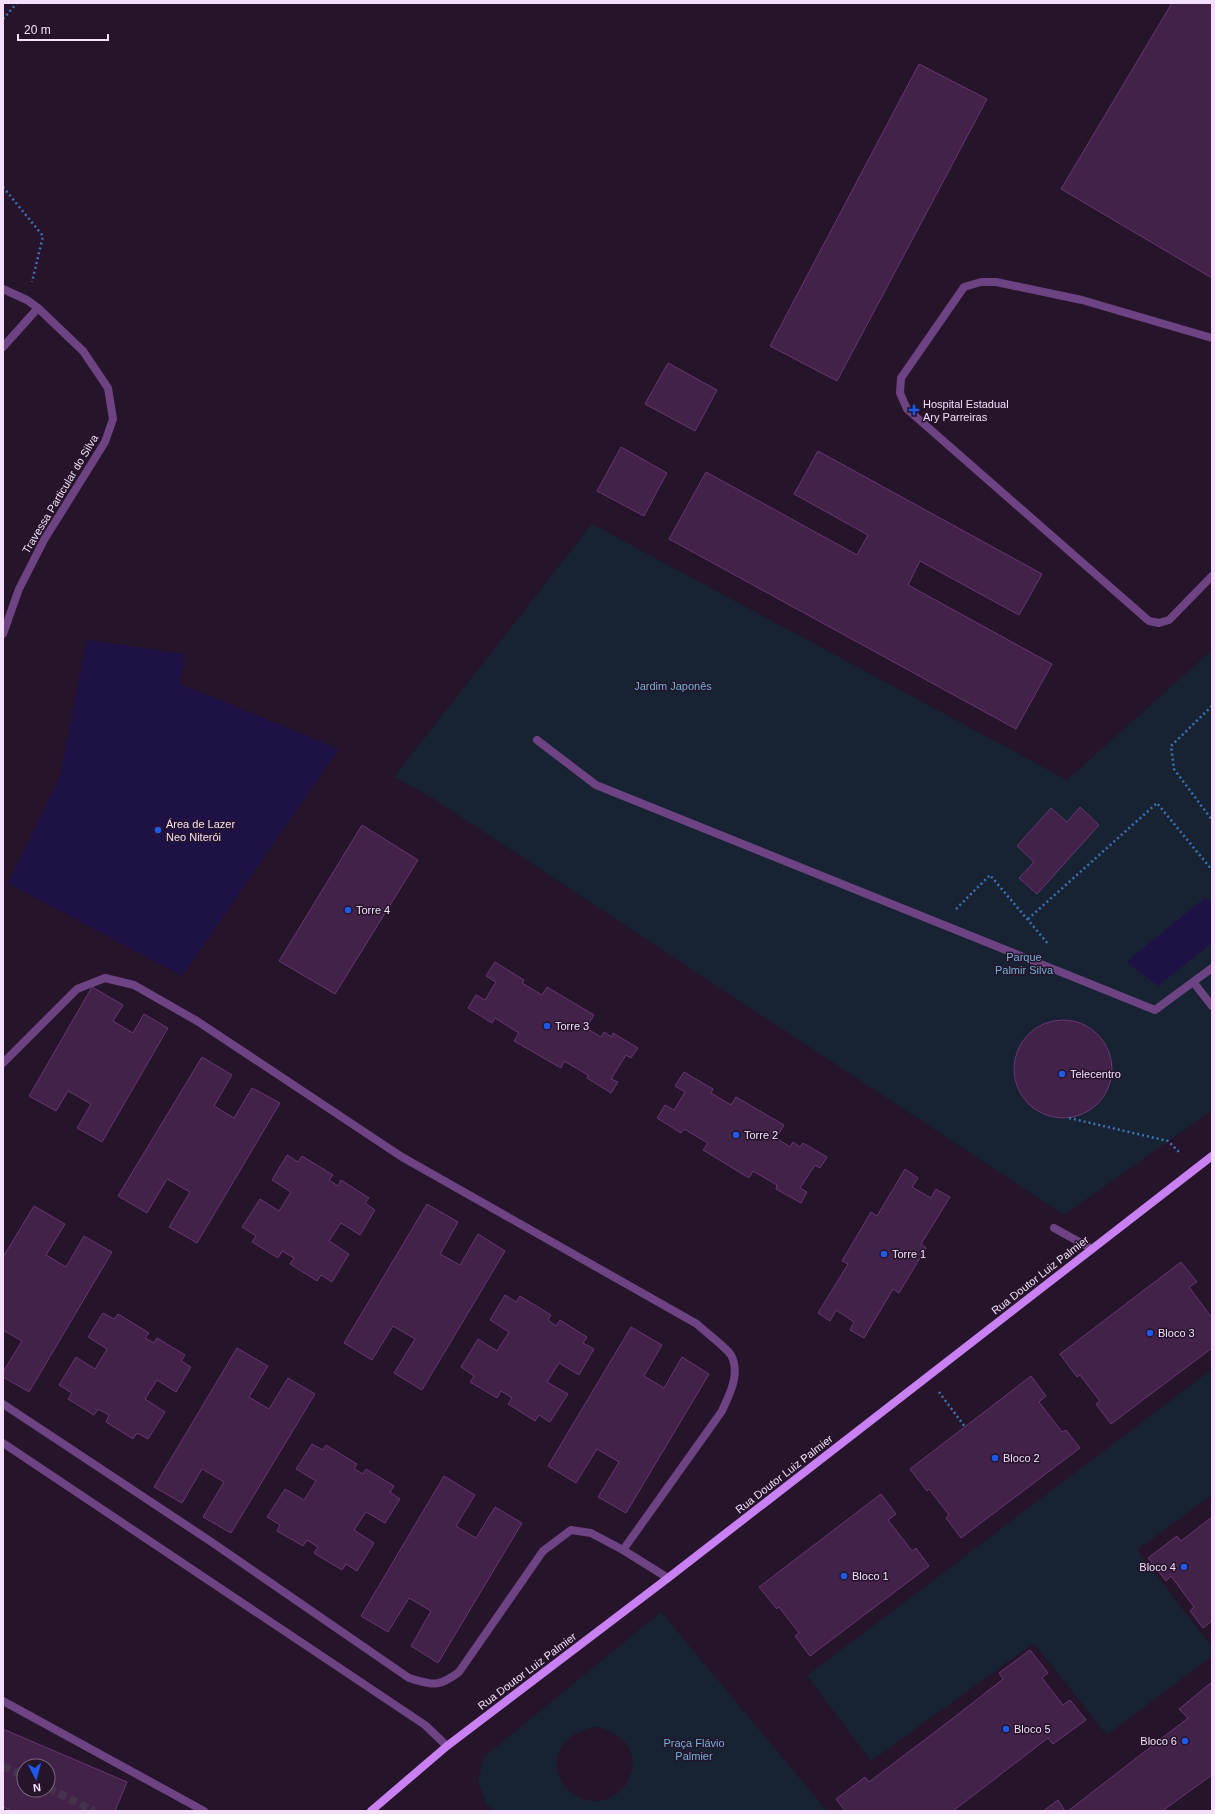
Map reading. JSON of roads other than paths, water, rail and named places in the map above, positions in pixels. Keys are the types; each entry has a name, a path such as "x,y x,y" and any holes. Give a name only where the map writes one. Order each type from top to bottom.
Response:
{"main road":[{"name":"Rua Doutor Luiz Palmier","path":"371,1811 446,1746 668,1578 1212,1156"}],"street":[{"path":"1212,338 1082,300 996,282 981,282 964,287 901,378 900,394 907,409 1149,621 1159,623 1169,620 1212,576"},
{"name":"Travessa Particular do Silva","path":"3,289 28,300 83,351 108,388 113,419 105,442 44,540 19,589 3,634"},
{"path":"3,347 38,308"},
{"path":"537,740 596,785 1155,1010 1194,983 1212,968"},
{"path":"3,1063 77,989 105,978 134,985 197,1021 402,1157 697,1324 731,1355 734,1372 732,1388 722,1412 623,1550"},
{"path":"1194,983 1212,1006"},
{"path":"1054,1228 1092,1249"},
{"path":"3,1404 210,1541 409,1678 432,1684 445,1682 459,1672 543,1551 571,1530 591,1533 623,1550 668,1578"},
{"path":"3,1443 425,1725 446,1746"},
{"path":"3,1701 204,1811"}],"tunnel":[{"path":"3,1766 16,1772"},
{"path":"56,1792 94,1811"}],"place":[{"name":"Hospital Estadual Ary Parreiras","path":"914,410"},
{"name":"Área de Lazer Neo Niterói","path":"158,830"},
{"name":"Torre 4","path":"348,910"},
{"name":"Torre 3","path":"547,1026"},
{"name":"Telecentro","path":"1062,1074"},
{"name":"Torre 2","path":"736,1135"},
{"name":"Torre 1","path":"884,1254"},
{"name":"Bloco 3","path":"1150,1333"},
{"name":"Bloco 2","path":"995,1458"},
{"name":"Bloco 4","path":"1184,1567"},
{"name":"Bloco 1","path":"844,1576"},
{"name":"Bloco 5","path":"1006,1729"},
{"name":"Bloco 6","path":"1185,1741"}],"park label":[{"name":"Jardim Japonês","path":"673,686"},
{"name":"Parque Palmir Silva","path":"1024,963"},
{"name":"Praça Flávio Palmier","path":"694,1749"}]}
